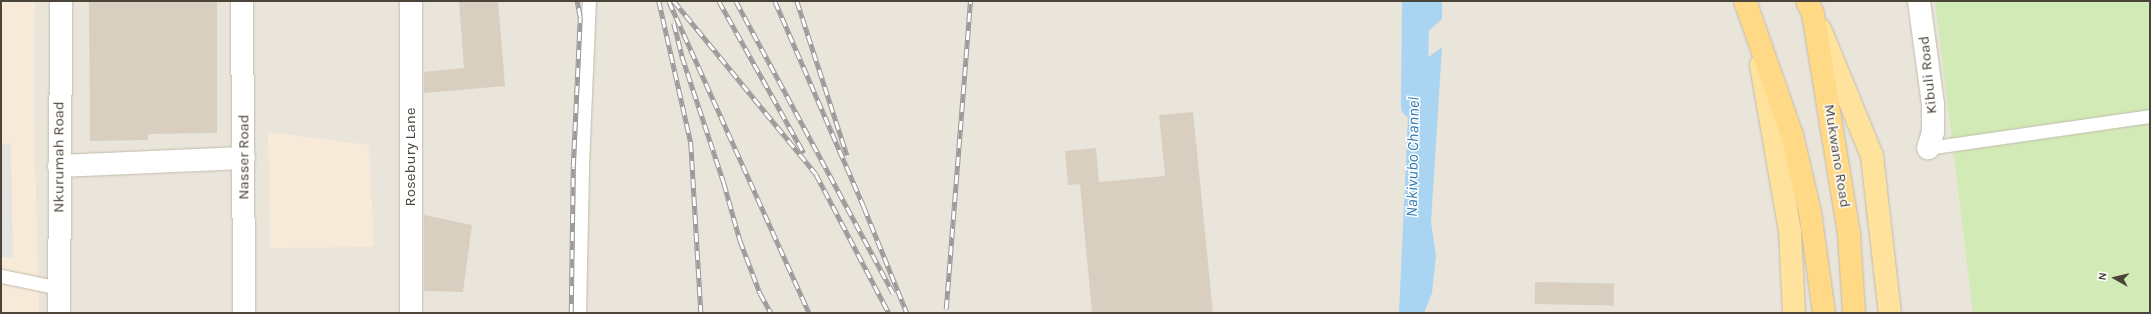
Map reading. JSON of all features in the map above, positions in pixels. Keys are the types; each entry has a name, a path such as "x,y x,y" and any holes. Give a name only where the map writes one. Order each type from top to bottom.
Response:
{"highway":[{"path":"1745,1 1792,135 1810,212 1824,313"},
{"name":"Mukwano Road","path":"1810,7 1850,235 1854,313"}],"main road":[{"path":"1810,7 1872,156 1890,313"},
{"path":"1756,31 1790,231 1794,313"}],"street":[{"name":"Nkurumah Road","path":"60,313 59,166 61,1"},
{"name":"Nasser Road","path":"242,1 244,313"},
{"name":"Rosebury Lane","path":"410,313 411,1"},
{"name":"Kibuli Road","path":"1919,1 1933,104 1933,132 1928,148"},
{"path":"59,166 244,158"}],"lane":[{"path":"579,313 582,165 589,1"},
{"path":"1928,148 2150,116"},
{"path":"1,276 60,288"}],"shaded area":[{"path":"1,1 2150,1 2150,313 1,313"},
{"path":"1,1 35,1 34,110 39,313 1,313"},
{"path":"268,132 369,145 374,247 270,248"},
{"path":"11,143 13,257 1,258 1,144"}],"green space":[{"path":"1935,1 2150,1 2150,313 1973,313"}],"water":[{"path":"1405,1 1442,1 1442,19 1406,51"},
{"path":"1442,47 1431,222 1436,256 1432,293 1424,313 1399,313 1408,116 1407,73"}],"building":[{"path":"89,1 217,1 217,133 148,134 148,140 90,141"},
{"path":"459,1 498,1 505,86 424,93 424,72 464,68"},
{"path":"1193,112 1213,313 1092,313 1080,184 1068,185 1065,151 1096,148 1099,182 1165,176 1159,115"},
{"path":"424,215 472,225 463,292 424,291"},
{"path":"1535,282 1614,283 1614,305 1535,304"}],"waterway":[{"name":"Nakivubo Channel","path":"1414,105 1415,1"}],"railway":[{"path":"571,313 573,167 580,17 577,1"},
{"path":"659,1 691,143 701,313"},
{"path":"669,1 809,313"},
{"path":"674,1 816,174 889,313"},
{"path":"719,1 804,153"},
{"path":"736,1 893,293"},
{"path":"775,1 864,207 907,313"},
{"path":"797,1 847,155"},
{"path":"946,309 970,1"},
{"path":"674,23 682,56 724,183 740,240 760,293 771,313"}]}
